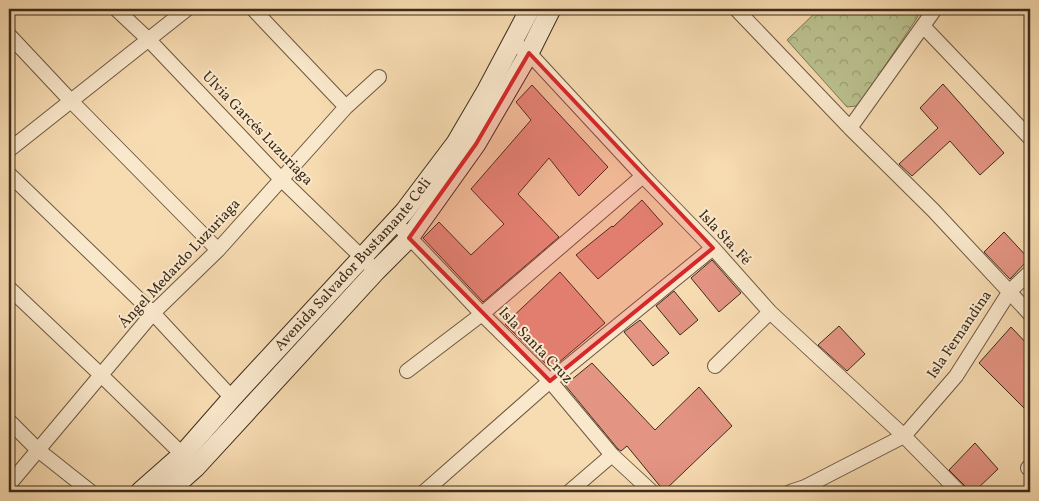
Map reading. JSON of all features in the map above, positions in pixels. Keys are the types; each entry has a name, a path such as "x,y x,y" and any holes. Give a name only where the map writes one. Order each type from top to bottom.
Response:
{"main road":[{"name":"Avenida Salvador Bustamante Celi","path":"168,492 232,398 395,222 434,174 456,143 513,43 530,9"},
{"name":"Avenida Salvador Bustamante Celi","path":"140,492 188,461 409,238 476,144 529,53 551,9"}],"street":[{"name":"Ulvia Garcés Luzuriaga","path":"116,9 149,40 281,179 376,271"},
{"path":"9,150 186,9"},
{"path":"253,9 346,107"},
{"path":"736,9 850,128 933,210 1030,314"},
{"path":"850,128 935,9"},
{"path":"924,26 1030,138"},
{"path":"9,35 218,250"},
{"name":"Isla Sta. Fé","path":"513,43 529,53 713,248 770,312 904,436 959,492"},
{"name":"Ángel Medardo Luzuriaga","path":"12,481 153,313 218,250 346,107 379,77"},
{"path":"9,174 153,313 232,398"},
{"path":"407,371 482,314 643,176"},
{"name":"Isla Santa Cruz","path":"395,222 482,314 550,381 612,455 652,492"},
{"path":"424,492 550,381 713,248"},
{"name":"Isla Fernandina","path":"790,492 805,487 904,436 956,376 1010,291 1030,272"},
{"path":"9,288 188,461"},
{"path":"715,366 770,312"},
{"path":"9,421 38,450 91,492"},
{"path":"569,492 612,455"}],"highlighted area":[{"path":"529,53 713,248 550,381 409,238 476,144"}],"green space":[{"path":"819,9 923,9 866,94 856,106 847,107 787,40"}],"building":[{"path":"943,84 1004,153 980,175 950,141 912,176 899,164 938,128 920,108"},
{"path":"532,85 608,167 579,196 549,158 518,194 559,237 483,302 423,238 439,222 471,255 504,224 471,189 531,120 516,102"},
{"path":"642,200 663,224 598,279 576,255 613,227"},
{"path":"1004,232 1029,259 1010,279 984,252"},
{"path":"712,260 741,293 719,312 691,278"},
{"path":"560,272 605,323 551,369 505,324"},
{"path":"674,291 698,320 680,335 656,306"},
{"path":"640,320 669,353 653,366 624,332"},
{"path":"839,326 865,354 847,371 818,345"},
{"path":"1011,327 1030,347 1030,414 979,363"},
{"path":"592,363 655,430 699,387 732,426 664,491 627,446 621,451 618,449 565,385"},
{"path":"975,443 998,469 974,492 968,492 965,486 949,470"}]}
